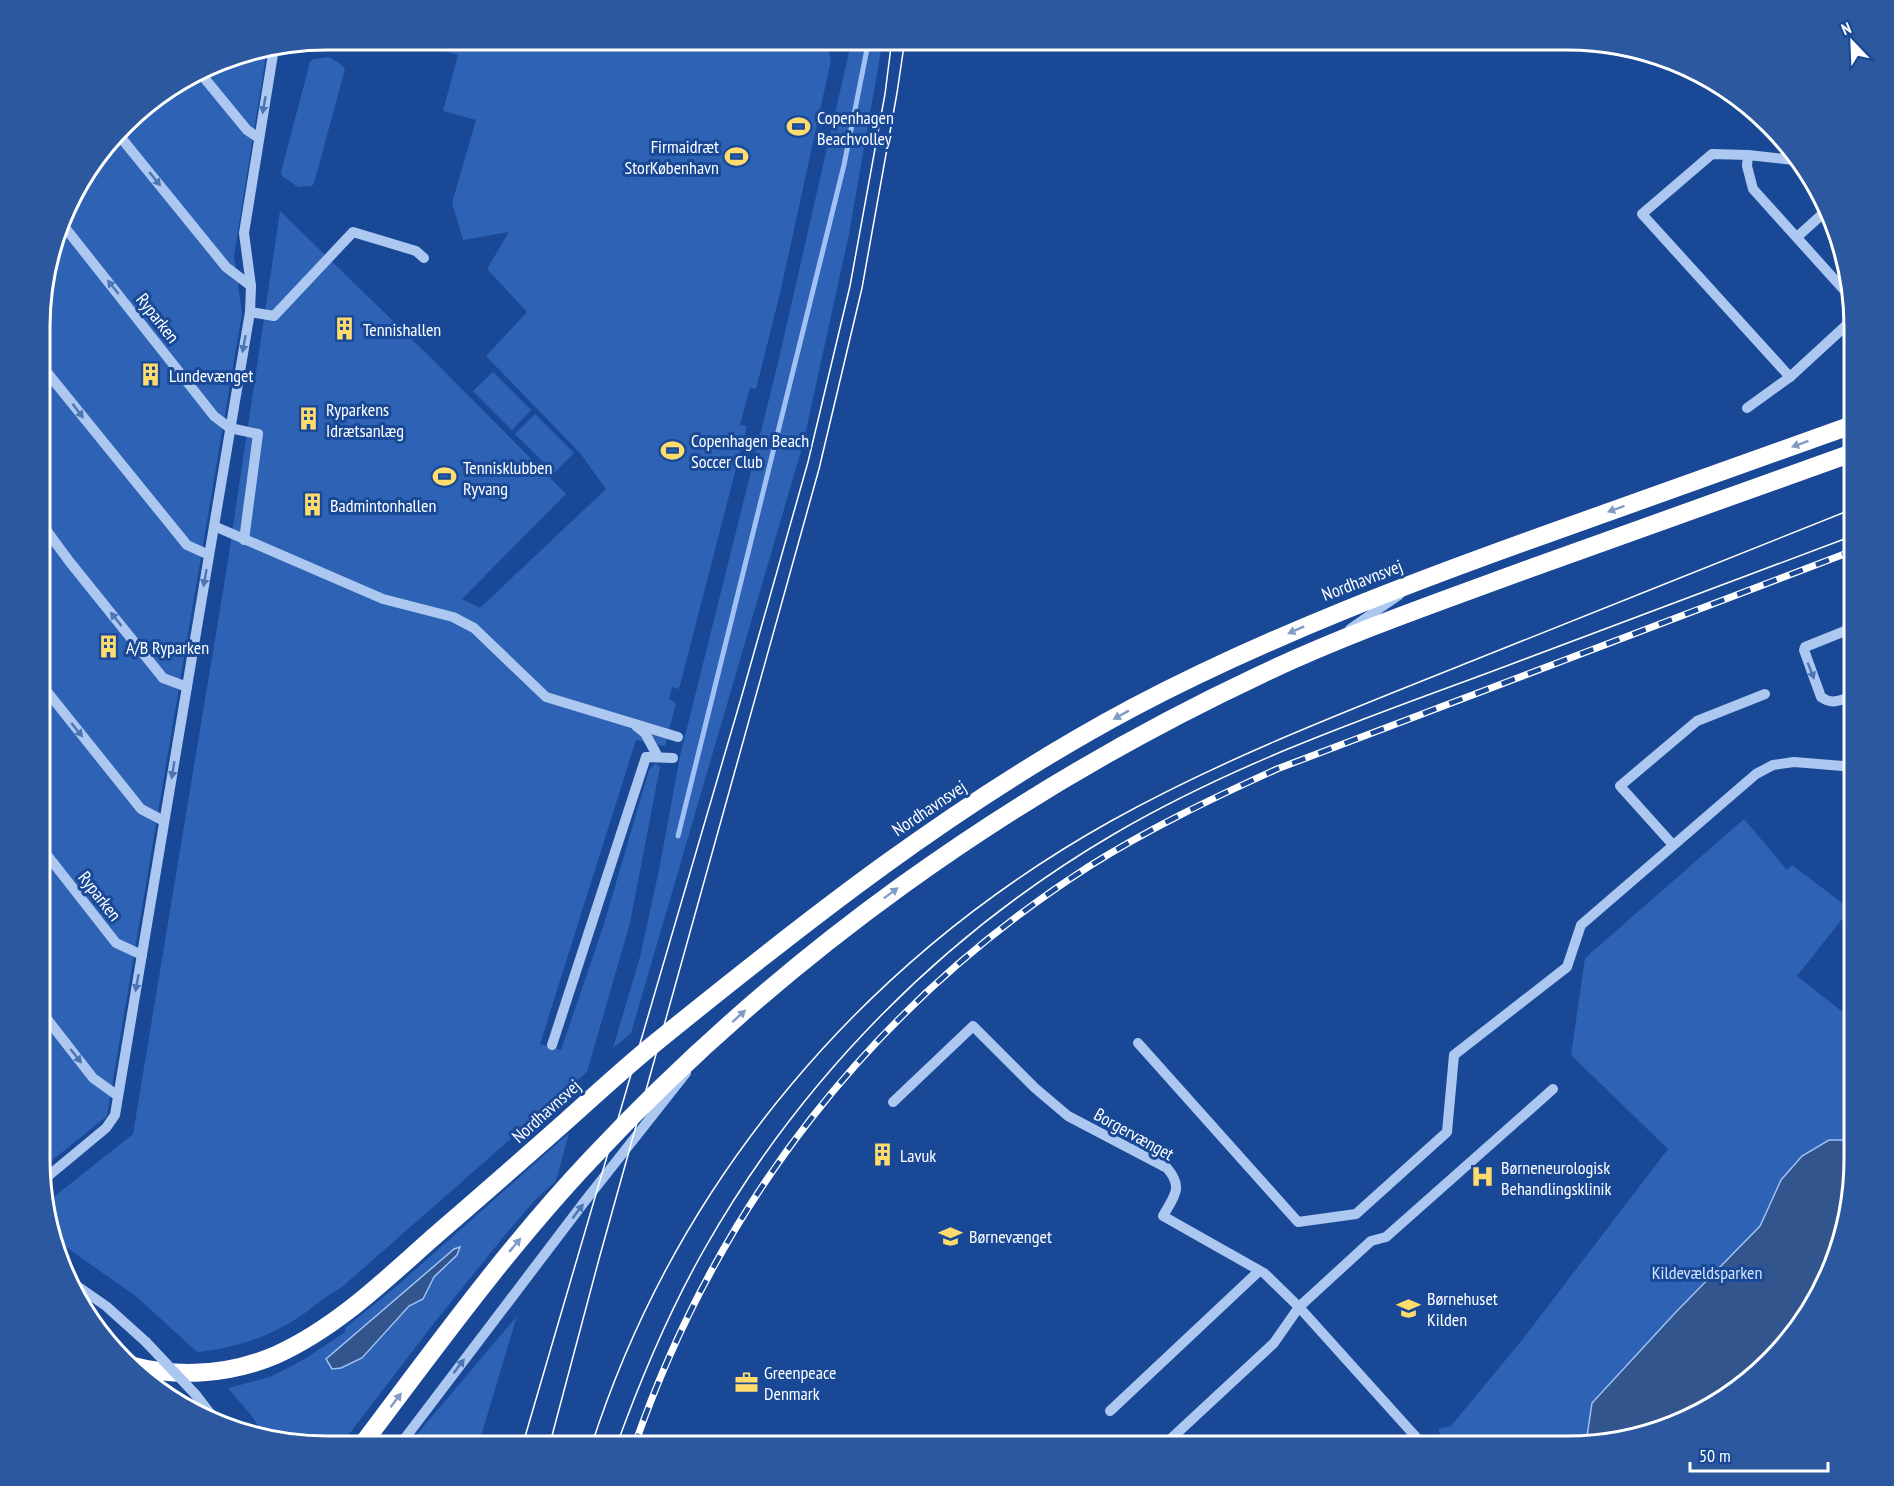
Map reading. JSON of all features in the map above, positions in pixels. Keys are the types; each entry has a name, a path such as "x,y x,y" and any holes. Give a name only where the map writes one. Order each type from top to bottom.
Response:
{"highway":[{"name":"Nordhavnsvej","path":"144,1368 182,1374 240,1367 276,1354 311,1336 348,1311 625,1068 766,953 858,882 986,795 1064,746 1177,686 1318,620 1419,581 1844,428"},
{"path":"369,1436 470,1302 548,1207 648,1101 765,992 900,886 966,840 1121,745 1242,684 1328,645 1428,606 1844,456"}],"street":[{"name":"Ryparken","path":"50,1175 106,1128 115,1115 250,312 251,286 244,233 273,55"},
{"path":"204,78 248,130 259,138"},
{"path":"122,140 226,267 251,286"},
{"path":"1788,159 1748,154 1712,154 1642,214 1790,377"},
{"path":"1748,154 1747,165 1753,189 1841,287"},
{"path":"1797,237 1821,216"},
{"name":"Ryparken","path":"67,230 214,416 230,428"},
{"path":"250,312 274,316 353,232 416,251 424,258"},
{"path":"1747,408 1790,377 1844,327"},
{"path":"50,377 187,545 209,555"},
{"path":"230,428 258,434 244,540"},
{"path":"214,526 383,598 453,617 474,628 546,697 678,737"},
{"path":"50,534 163,678 187,687"},
{"path":"1328,645 1419,581"},
{"path":"1318,620 1428,606"},
{"path":"1844,631 1806,646 1804,650 1821,697 1833,703 1844,699"},
{"path":"1673,845 1620,786 1697,721 1765,694"},
{"path":"50,695 141,809 164,821"},
{"path":"633,723 645,734 658,757"},
{"path":"552,1045 646,757 674,758"},
{"path":"1138,1043 1298,1222 1356,1214 1447,1132 1454,1055 1567,967 1581,925 1756,774 1773,765 1794,762 1844,766"},
{"name":"Ryparken","path":"50,859 116,943 142,955"},
{"path":"50,1023 93,1078 118,1096"},
{"name":"Borgervænget","path":"893,1102 973,1026 1035,1088 1068,1116 1167,1168 1175,1178 1177,1191 1163,1216 1259,1271 1299,1307 1415,1436"},
{"path":"407,1436 585,1201 714,1038"},
{"path":"1174,1436 1274,1343 1299,1307 1371,1241 1386,1237 1553,1089"},
{"path":"1110,1411 1259,1271"},
{"path":"82,1290 106,1306 146,1342 207,1409"}],"green space":[{"path":"440,50 829,50 831,60 781,289 756,389 750,388 740,425 747,426 679,689 672,687 669,699 676,703 665,746 636,740 540,1044 561,1050 604,924 649,770 656,763 660,767 630,923 587,1072 342,1287 299,1317 263,1336 237,1345 197,1352 137,1297 63,1245 52,1196 133,1134 227,567 280,211 566,494 462,599 480,608 606,489 580,453 486,356 527,312 487,269 509,232 463,240 452,203 476,120 443,111 458,55"},
{"path":"849,50 881,50 849,234 803,444 631,1033 613,1048 640,957 680,756 777,367"},
{"path":"266,57 234,256 242,313 107,1116 50,1162 50,309 52,291 64,238 78,204 96,173 118,144 144,118 188,87 238,64"},
{"path":"329,57 345,69 314,183 312,186 298,187 282,176 281,172 310,62 313,59"},
{"path":"493,372 531,410 512,430 473,391"},
{"path":"535,414 574,453 554,473 515,434"},
{"name":"Kildevældsparken","path":"1744,819 1787,870 1792,865 1844,904 1844,917 1797,976 1844,1013 1844,1177 1839,1213 1830,1248 1807,1298 1776,1342 1736,1379 1690,1408 1656,1422 1603,1434 1441,1436 1438,1429 1451,1426 1522,1340 1668,1149 1571,1055 1585,958"},
{"path":"569,1133 556,1181 534,1201 505,1235 348,1436 309,1436 260,1428 228,1388 270,1377 305,1359 345,1332 345,1328 398,1285"},
{"path":"517,1316 481,1436 415,1436"}],"shaded area":[{"path":"1829,1140 1844,1140 1842,1195 1830,1248 1816,1282 1787,1328 1750,1368 1721,1390 1690,1408 1639,1427 1587,1436 1592,1403 1760,1226 1781,1180 1802,1156"},
{"path":"460,1247 457,1255 434,1277 423,1299 409,1306 362,1358 341,1368 332,1369 326,1359 454,1249"}],"waterway":[{"path":"678,836 844,165 867,50"}],"tram line":[{"path":"525,1436 808,462 850,286 885,94 891,50"},
{"path":"552,1436 819,469 862,288 903,50"},
{"path":"595,1436 628,1348 674,1255 729,1167 791,1084 861,1008 938,939 1022,876 1111,821 1199,776 1289,735 1844,512"},
{"path":"620,1436 656,1345 679,1296 743,1185 786,1125 832,1068 882,1014 936,963 992,916 1052,873 1114,834 1158,809 1249,766 1390,709 1844,539"}],"railway":[{"path":"638,1436 669,1358 710,1273 758,1193 812,1118 872,1048 938,982 1010,922 1088,867 1134,840 1277,769 1844,554"}],"place":[{"name":"Copenhagen Beachvolley","path":"799,127"},
{"name":"Firmaidræt StorKøbenhavn","path":"737,156"},
{"name":"Tennishallen","path":"345,329"},
{"name":"Lundevænget","path":"151,375"},
{"name":"Ryparkens Idrætsanlæg","path":"308,419"},
{"name":"Copenhagen Beach Soccer Club","path":"673,450"},
{"name":"Tennisklubben Ryvang","path":"445,477"},
{"name":"Badmintonhallen","path":"312,505"},
{"name":"A/B Ryparken","path":"108,647"},
{"name":"Lavuk","path":"882,1155"},
{"name":"Børneneurologisk Behandlingsklinik","path":"1483,1177"},
{"name":"Børnevænget","path":"951,1236"},
{"name":"Børnehuset Kilden","path":"1409,1308"},
{"name":"Greenpeace Denmark","path":"746,1382"}]}
